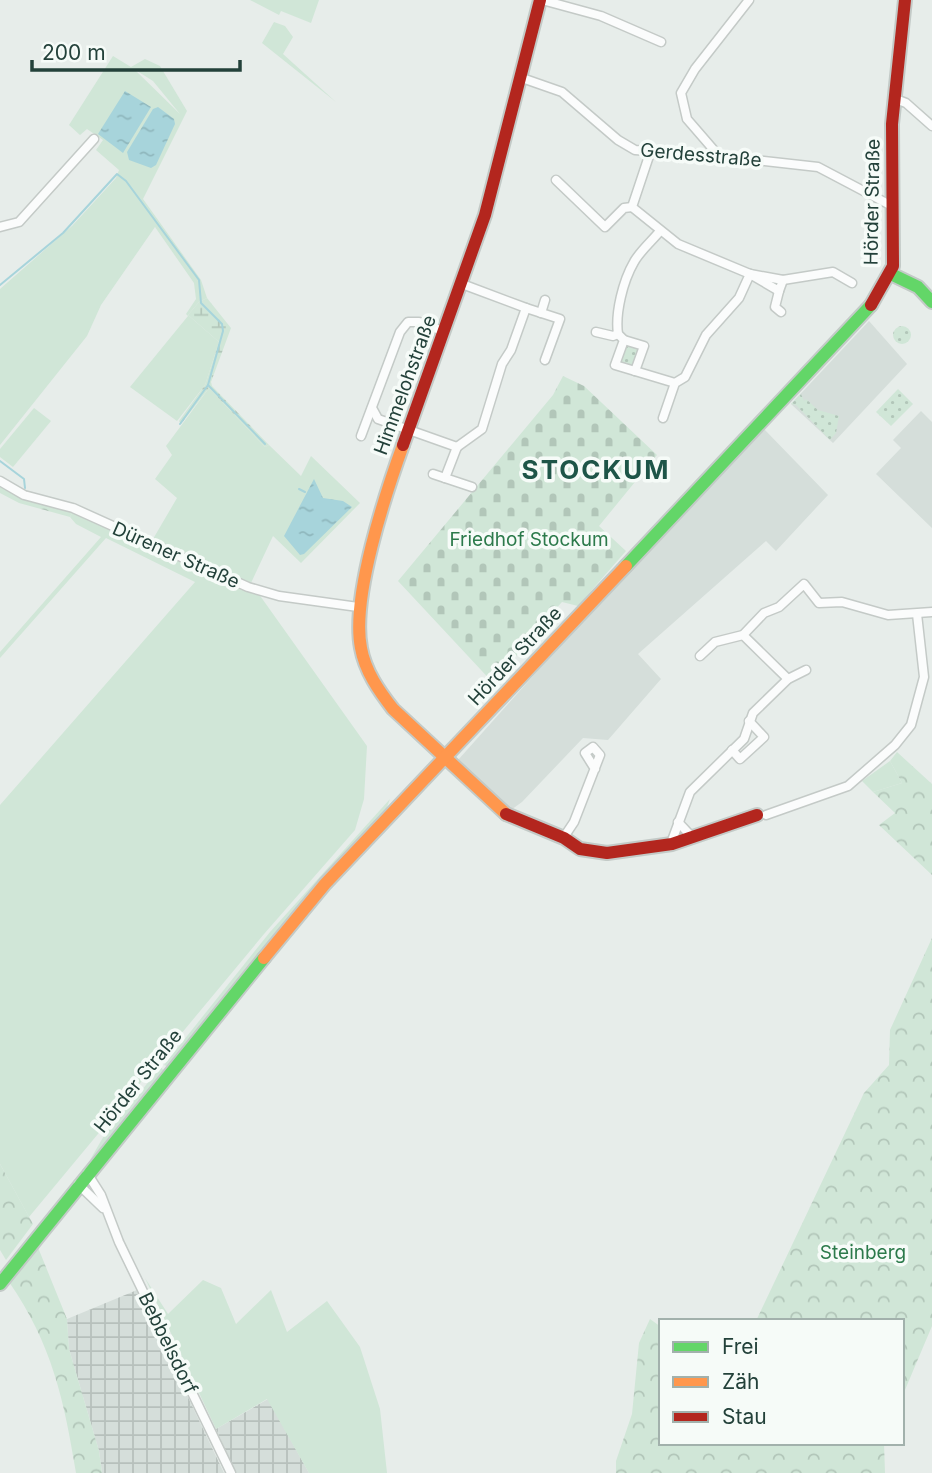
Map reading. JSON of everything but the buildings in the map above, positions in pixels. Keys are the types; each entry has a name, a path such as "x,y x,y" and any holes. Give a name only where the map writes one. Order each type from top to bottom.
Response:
{"main road":[{"name":"Himmelohstraße","path":"541,0 492,193 383,509 358,607 361,649 377,689 393,709 501,811 519,821 564,837 580,849 605,853 634,852 670,846 761,815"},
{"name":"Hörder Straße","path":"0,1284 285,930 876,299 892,270 893,98 905,0"},
{"path":"892,270 913,275 932,289"},
{"path":"892,270 918,288 932,302"}],"street":[{"path":"541,0 601,16 661,42"},
{"path":"719,156 687,119 681,95 695,69 749,0"},
{"name":"Gerdesstraße","path":"522,78 562,92 626,146 650,153 719,156 818,167 885,205 892,206"},
{"path":"893,98 906,103 932,126"},
{"path":"0,226 19,222 94,139"},
{"path":"632,207 650,153"},
{"path":"556,180 605,228 624,208 632,207 660,231 706,258 750,274 783,280 833,272 852,283"},
{"path":"660,231 634,262 616,320 621,337 615,365 676,383"},
{"path":"750,274 779,291"},
{"path":"663,418 676,383 685,377 706,335 739,298 750,274"},
{"path":"781,312 775,307 783,280"},
{"path":"462,284 560,319 545,360"},
{"path":"541,313 545,300"},
{"path":"445,478 457,447 482,429 502,364 511,350 526,308"},
{"path":"361,436 400,332 408,322 419,322 445,332"},
{"path":"596,332 645,346 635,371"},
{"path":"372,408 378,419 457,447"},
{"path":"433,474 472,487"},
{"name":"Dürener Straße","path":"0,481 24,495 73,508 248,587 278,596 358,607"},
{"path":"700,656 715,642 743,635 764,613 779,607 804,583 819,603 842,602 888,615 932,611"},
{"path":"761,815 803,804 856,780 911,725 920,699 924,671 917,614"},
{"path":"743,635 788,679"},
{"path":"670,846 690,792 744,739 749,722 788,679 806,670"},
{"path":"920,699 932,701"},
{"path":"732,750 740,759 764,737 749,722"},
{"path":"744,739 752,748"},
{"path":"564,837 574,822 595,769"},
{"path":"678,822 695,836"},
{"name":"Bebbelsdorf","path":"87,1173 101,1195 106,1212 231,1473"},
{"name":"Bebbelsdorf","path":"78,1184 106,1212"}],"shaded area":[{"path":"869,321 907,364 833,443 791,404"},
{"path":"921,411 932,422 932,528 876,474 901,448 893,440"},
{"path":"764,429 828,495 776,551 766,541 638,654 661,679 608,740 583,738 522,802 501,817 450,769 598,603"},
{"path":"137,1290 224,1473 102,1473 99,1451 69,1349 67,1319"},
{"path":"268,1399 309,1473 236,1473 216,1429"}],"green space":[{"path":"250,0 319,0 311,23 281,11 279,15"},
{"path":"274,22 285,26 293,37 283,54 336,102 262,43"},
{"path":"113,56 131,67 145,59 160,66 187,111 143,199 201,280 207,298 199,302 188,315 219,342 205,385 177,421 130,387 188,316 186,314 196,299 194,283 155,227 101,305 87,336 0,445 0,289 72,226 116,178 119,170 96,150 103,140 87,129 80,135 69,125","holes":["134,69 153,81 180,114"]},
{"path":"207,298 231,328 211,382 212,386 269,445 265,447 209,388 181,424 179,421 205,385 219,342 188,315 199,302"},
{"path":"902,326 908,329 911,335 908,341 902,344 896,341 893,335 896,329"},
{"path":"627,344 640,349 633,366 620,361"},
{"name":"Friedhof Stockum","path":"563,376 584,386 657,455 599,526 626,551 578,606 562,602 530,637 495,685 398,581 553,395"},
{"path":"209,388 265,447 269,445 301,476 311,456 360,503 301,563 273,536 251,583 367,746 364,799 355,830 264,934 29,1217 0,1164 0,805 195,582 106,538 0,658 0,652 101,537 76,524 70,517 73,511 112,521 153,539 177,498 155,479 172,455 166,446"},
{"path":"898,389 913,404 891,426 876,412"},
{"path":"801,394 804,401 806,399 818,410 839,416 836,433 830,440 796,405 791,404"},
{"path":"34,408 51,421 13,467 0,457 0,449"},
{"path":"0,483 73,511 70,517 19,503 0,493"},
{"path":"897,752 932,784 932,875 879,825 895,813 873,792 902,783 890,761"},
{"path":"890,761 902,783 873,792 862,781"},
{"path":"390,799 384,815 169,1067 164,1065 270,932"},
{"name":"Steinberg","path":"932,938 932,1326 904,1392 904,1319 757,1319 864,1093 889,1065 890,1030"},
{"path":"257,972 260,974 172,1083 171,1079"},
{"path":"161,1067 165,1073 90,1160 105,1134"},
{"path":"0,1164 33,1224 6,1260 0,1250"},
{"path":"37,1245 67,1319 69,1349 99,1451 102,1473 76,1473 67,1421 46,1350 24,1305 9,1282"},
{"path":"145,1278 168,1314 203,1280 221,1288 236,1324 271,1290 287,1332 327,1301 360,1347 380,1409 387,1473 309,1473 267,1399 216,1429"},
{"path":"650,1319 659,1326 659,1445 884,1445 885,1473 616,1473 616,1461 632,1414 639,1343"}],"water":[{"path":"125,91 151,107 123,153 98,134"},
{"path":"158,107 174,119 175,124 156,165 151,168 129,160 127,152 153,109"},
{"path":"314,479 323,498 343,501 352,507 300,555 284,536"}],"waterway":[{"path":"0,285 63,233 117,174 126,181 199,280 201,303 222,324 223,331 208,385 180,424"},
{"path":"208,385 265,444"},
{"path":"0,461 24,479 25,488"},
{"path":"299,489 305,492"}],"traffic: fast":[{"path":"891,274 918,287 932,302"},
{"path":"626,566 871,305"},
{"path":"0,1284 264,958"}],"traffic: slow":[{"path":"403,445 379,518 365,575 359,627 363,656 373,680 393,709 506,814"},
{"path":"264,958 325,884 626,566"}],"traffic: jam":[{"path":"403,445 485,215 540,0"},
{"path":"871,305 893,266 892,124 905,0"},
{"path":"506,814 564,838 580,849 607,853 672,844 757,815"}],"district":[{"name":"STOCKUM","path":"596,469"}]}
